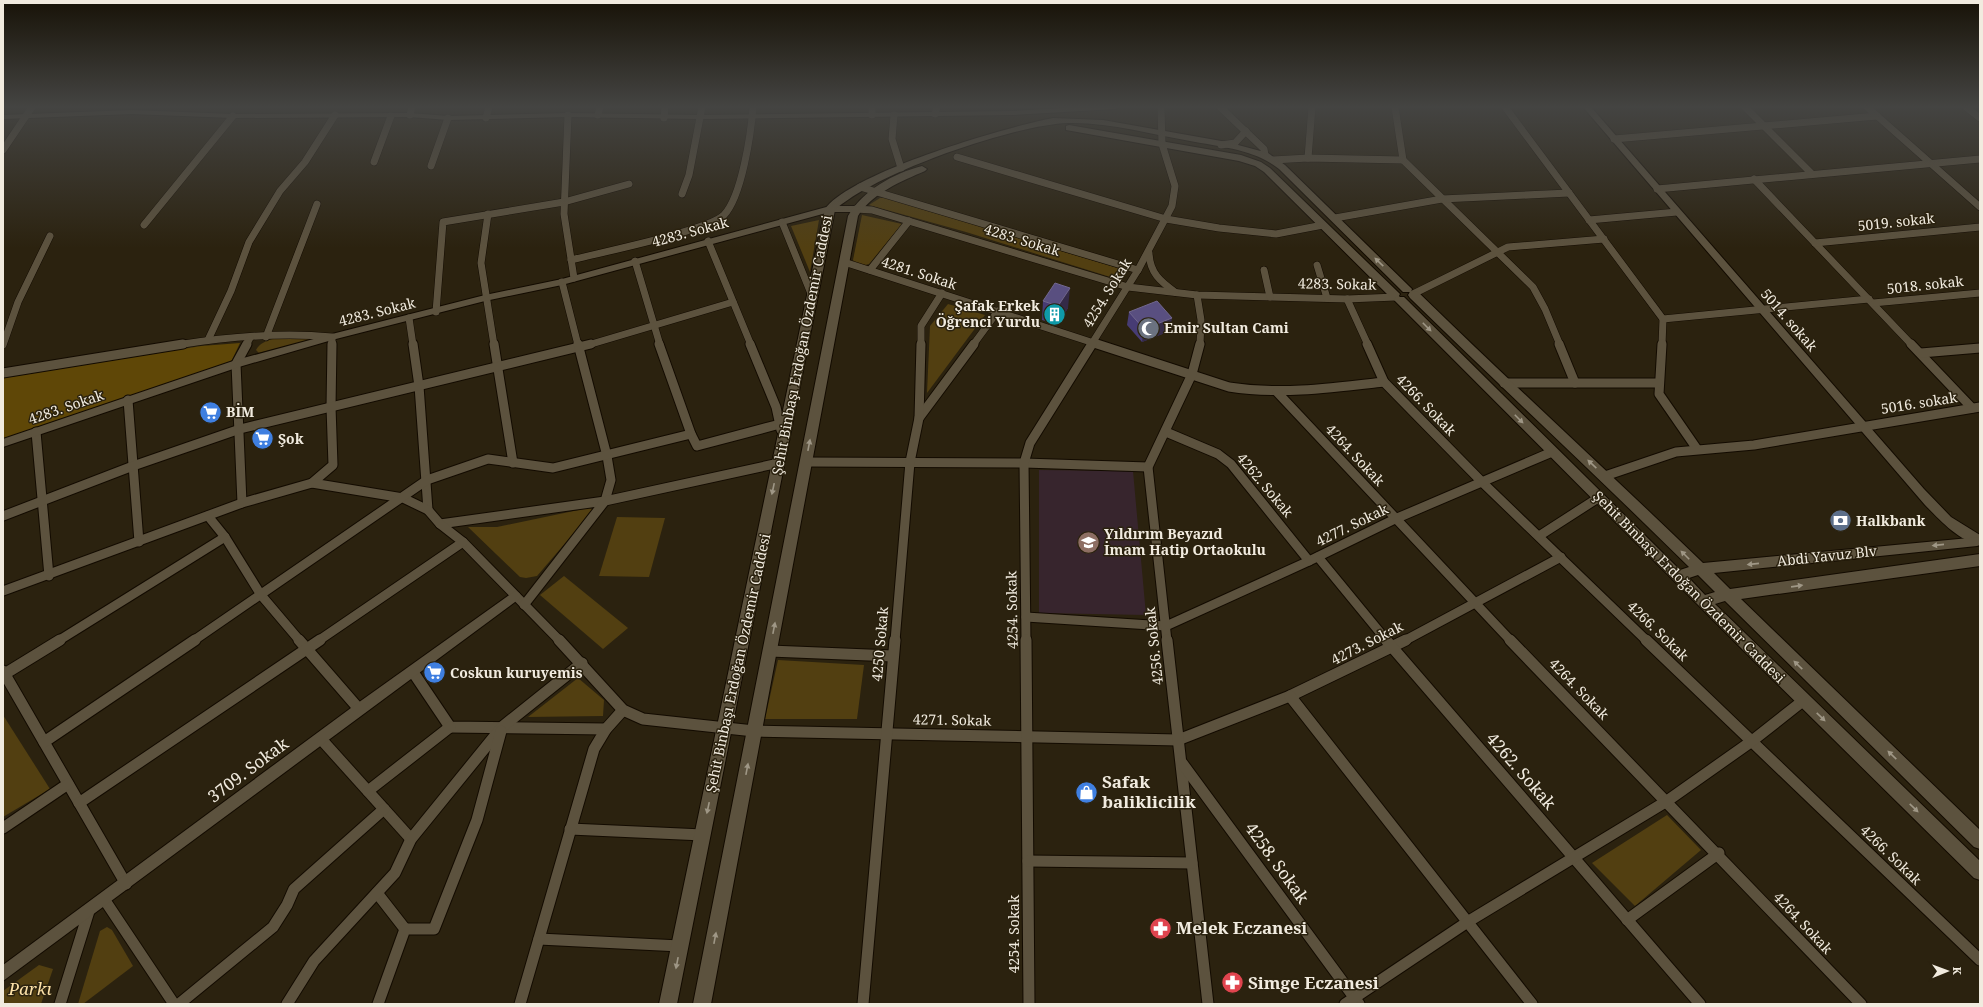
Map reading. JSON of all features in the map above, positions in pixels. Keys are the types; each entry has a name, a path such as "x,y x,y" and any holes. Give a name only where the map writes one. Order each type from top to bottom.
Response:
{"main road":[{"name":"Şehit Binbaşı Erdoğan Özdemir Caddesi","path":"668,1004 830,209 843,195 901,168 942,154"},
{"name":"Şehit Binbaşı Erdoğan Özdemir Caddesi","path":"702,1004 844,262 856,209 865,200 909,174 965,154"},
{"name":"Şehit Binbaşı Erdoğan Özdemir Caddesi","path":"1224,154 1258,164 1267,170 1323,225 1404,294 1504,383 1605,476 1980,841"},
{"name":"Şehit Binbaşı Erdoğan Özdemir Caddesi","path":"1254,154 1269,158 1335,218 1552,452 1980,872"},
{"name":"Abdi Yavuz Blv","path":"1678,576 1699,569 1979,543"},
{"name":"Abdi Yavuz Blv","path":"1704,601 1727,595 1980,560"}],"street":[{"path":"144,225 161,202 203,154"},
{"path":"208,340 231,291 249,242 280,191 310,154"},
{"path":"374,162 377,154"},
{"path":"431,166 435,154"},
{"path":"566,154 564,214 574,278"},
{"path":"682,194 689,175 693,154"},
{"path":"571,260 656,240 701,227 718,220 728,210 734,196 744,154"},
{"path":"897,154 901,168"},
{"name":"4254. Sokak","path":"1029,1004 1024,463 1030,443 1092,341 1138,270 1172,206 1175,186 1166,154"},
{"path":"1267,154 1269,158 1402,160"},
{"path":"1308,154 1308,158"},
{"path":"1401,154 1402,160 1533,287 1545,309 1575,383"},
{"path":"1540,154 1662,319 1658,383 1659,394 1697,449"},
{"name":"5014. sokak","path":"1627,154 1862,426 1950,524 1979,543"},
{"path":"1792,154 1812,174"},
{"path":"1920,154 1980,207"},
{"path":"957,157 1166,219 1219,228 1276,234 1323,225"},
{"path":"1657,189 1980,159"},
{"path":"1754,179 1921,353 1976,407"},
{"path":"436,312 443,222 564,202 629,184"},
{"path":"860,187 879,191 1138,270"},
{"path":"1335,218 1442,199 1569,193"},
{"path":"266,337 318,204"},
{"name":"4283. Sokak","path":"3,443 236,364 332,337 436,312 486,298 562,282 830,209 872,210 1128,286 1197,295 1381,299 1404,294 1435,284 1497,252 1523,245 1604,239"},
{"path":"1589,220 1678,212"},
{"path":"488,214 481,264 513,463"},
{"path":"870,270 909,221"},
{"path":"782,222 812,296"},
{"name":"5019. sokak","path":"1815,243 1980,227"},
{"path":"3,345 18,302 50,236"},
{"path":"708,241 776,407 783,441"},
{"path":"1149,251 1149,266 1153,275 1176,293"},
{"path":"635,261 653,326 691,434 697,446 780,424"},
{"name":"4281. Sokak","path":"844,262 1092,341 1229,387 1249,391 1277,392 1384,382"},
{"path":"1317,265 1327,298"},
{"path":"1264,270 1270,297"},
{"path":"519,601 597,513 605,501 611,480 607,456 562,282"},
{"name":"4250 Sokak","path":"863,1004 910,462 919,418 921,326 942,293"},
{"name":"5018. sokak","path":"1662,319 1980,293"},
{"path":"806,462 1024,463 1148,467 1166,432 1192,374 1200,344 1201,328 1197,295"},
{"name":"4266. Sokak","path":"1347,299 1384,382 1482,482 1540,536 1980,960"},
{"path":"3,516 43,499 240,429 578,348 733,302"},
{"path":"919,418 998,311"},
{"path":"409,318 419,386 428,510"},
{"path":"3,373 208,340 303,334 332,337 331,407 333,465 312,483 242,503 49,576 3,591"},
{"path":"242,503 236,364 250,338"},
{"path":"1921,353 1980,348"},
{"path":"1504,383 1658,383"},
{"name":"4264. Sokak","path":"1277,392 1395,520 1718,853 1861,1004"},
{"path":"128,400 140,542"},
{"name":"5016. sokak","path":"1605,476 1676,452 1697,449 1754,446 1976,407"},
{"path":"36,432 49,576"},
{"name":"4262. Sokak","path":"1166,432 1218,454 1231,464 1392,647 1700,1004"},
{"path":"44,742 403,498 427,480 488,459 553,468 607,456 691,434"},
{"name":"4277. Sokak","path":"1166,626 1395,520 1552,452"},
{"path":"440,524 605,501 778,463"},
{"name":"4256. Sokak","path":"1148,467 1208,1004"},
{"path":"312,483 403,498 428,510 440,524 463,542 519,601 582,663 623,710 606,728 594,749 520,1004"},
{"path":"1540,536 1598,498"},
{"path":"208,516 225,537 261,595 359,709"},
{"path":"126,884 3,673 225,537"},
{"path":"79,803 463,542"},
{"name":"4273. Sokak","path":"1178,740 1290,696 1392,647 1561,557"},
{"name":"3709. Sokak","path":"3,974 321,739 359,709 519,601"},
{"path":"1026,617 1166,626"},
{"path":"770,651 893,656"},
{"path":"287,1004 314,961 395,873 411,839 502,728 582,663"},
{"path":"414,672 450,727"},
{"path":"1290,696 1469,921 1532,1004"},
{"path":"1353,1002 1469,921 1667,801 1752,741 1804,700"},
{"name":"4271. Sokak","path":"623,710 643,719 754,731 1178,740"},
{"path":"368,791 450,727 606,728"},
{"path":"405,930 434,930 477,820 502,728"},
{"path":"321,739 411,839"},
{"name":"4258. Sokak","path":"1181,762 1353,1002"},
{"path":"3,828 68,784"},
{"path":"179,1004 273,927 287,905 294,890 384,809"},
{"path":"570,829 703,835"},
{"path":"1628,920 1718,853"},
{"path":"1028,861 1192,863"},
{"path":"377,893 405,930"},
{"path":"104,899 174,1004"},
{"path":"60,1004 89,911"},
{"path":"378,1004 405,930"},
{"path":"539,939 680,946"}],"shaded area":[{"path":"240,343 231,362 3,439 3,378 201,346"},
{"name":"Yıldırım Beyazıd İmam Hatip Ortaokulu","path":"1039,470 1133,471 1146,615 1039,613"}],"green space":[{"path":"880,198 885,198 1124,270 1126,275 1120,280 966,232 869,205"},
{"path":"862,215 902,224 869,264 865,265 855,263 853,260"},
{"path":"819,220 810,272 791,226"},
{"path":"948,304 985,315 927,393 930,326"},
{"path":"307,337 317,338 259,353 256,350 260,345 272,339"},
{"path":"588,508 593,509 591,513 537,576 526,578 520,577 468,527 497,527"},
{"path":"617,517 665,518 649,577 599,576"},
{"path":"564,576 628,628 603,649 540,595"},
{"path":"778,660 864,665 857,719 765,719"},
{"path":"578,678 604,700 603,716 528,717"},
{"path":"3,715 50,789 3,817"},
{"path":"1667,815 1701,850 1635,906 1592,863"},
{"path":"107,927 112,930 133,966 83,1004 78,1004 100,931"},
{"name":"Parkı","path":"39,965 53,969 41,1004 3,1004 3,991"}],"building":[{"path":"1055,283 1070,288 1058,306 1043,301"},
{"path":"1157,301 1172,318 1144,329 1129,312"}],"place":[{"name":"Şafak Erkek Öğrenci Yurdu","path":"1055,314"},
{"name":"Emir Sultan Cami","path":"1149,328"},
{"name":"BİM","path":"210,412"},
{"name":"Şok","path":"263,439"},
{"name":"Halkbank","path":"1840,521"},
{"name":"Yıldırım Beyazıd İmam Hatip Ortaokulu","path":"1089,542"},
{"name":"Coskun kuruyemis","path":"435,673"},
{"name":"Safak baliklicilik","path":"1087,792"},
{"name":"Melek Eczanesi","path":"1161,928"},
{"name":"Simge Eczanesi","path":"1233,983"}]}
